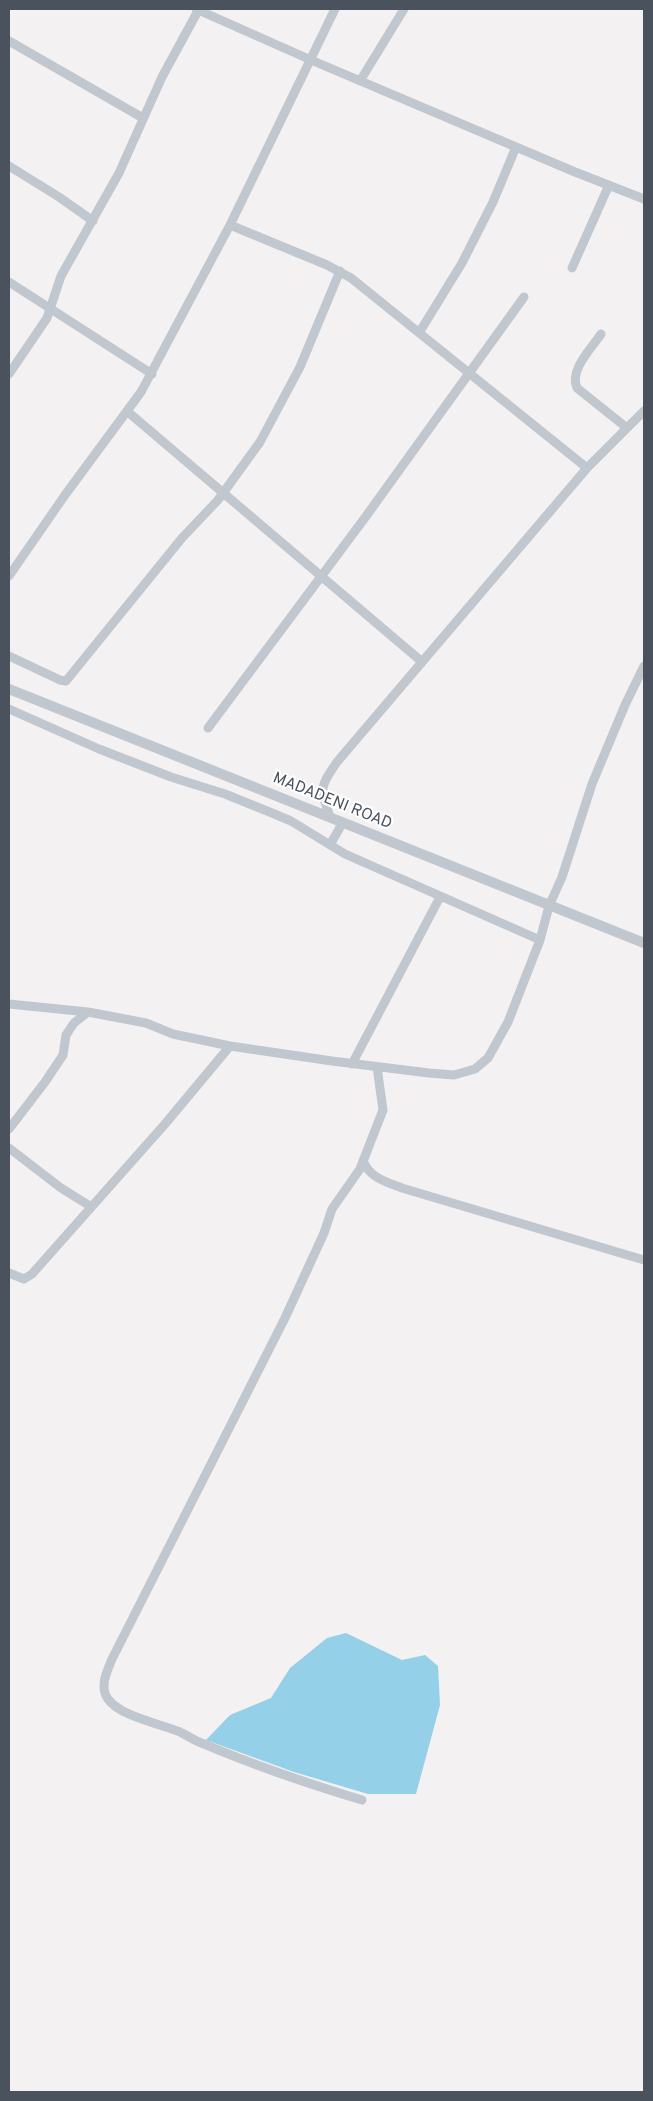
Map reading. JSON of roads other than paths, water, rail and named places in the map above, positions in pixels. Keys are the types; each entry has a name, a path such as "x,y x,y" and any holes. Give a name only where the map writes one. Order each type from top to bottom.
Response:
{"street":[{"path":"9,374 47,318 52,308 57,286 119,173 162,77 198,9 360,81 644,199"},
{"path":"9,576 65,495 128,412 152,374 230,225 335,9"},
{"path":"360,81 404,9"},
{"path":"9,41 143,118"},
{"path":"419,333 462,263 495,196 516,147"},
{"path":"9,166 93,221"},
{"path":"572,268 609,185"},
{"path":"230,225 340,271 587,468"},
{"path":"9,656 66,681 182,538 212,507 260,442 300,367 340,271"},
{"path":"9,282 152,374"},
{"path":"208,728 359,525 524,297"},
{"path":"601,334 576,371 575,384 577,388 627,428"},
{"path":"330,817 322,790 325,779 421,661 587,468 644,411"},
{"path":"128,412 421,661"},
{"path":"9,1004 88,1012 146,1023 173,1034 230,1046 352,1064 454,1075 475,1070 493,1049 508,1022 540,940 549,906 562,877 592,784 624,706 644,666"},
{"name":"MADADENI ROAD","path":"9,689 644,943"},
{"path":"9,709 99,749 171,777 225,794 291,821 330,846 440,897 540,940"},
{"path":"330,846 343,822"},
{"path":"352,1064 440,897"},
{"path":"9,1129 46,1082 63,1054 66,1035 74,1023 88,1012"},
{"path":"9,1273 19,1278 28,1278 90,1206 165,1124 230,1046"},
{"path":"362,1800 252,1764 201,1743 180,1732 134,1716 116,1707 107,1698 104,1688 105,1677 112,1659 285,1318 324,1233 332,1209 355,1178 363,1161 383,1110 377,1067"},
{"path":"9,1148 61,1188 90,1206"},
{"path":"363,1161 367,1169 374,1176 402,1188 644,1260"}],"water":[{"path":"346,1633 402,1660 425,1655 438,1666 440,1705 416,1794 368,1794 294,1772 206,1740 230,1715 271,1698 290,1668 327,1638"}]}
